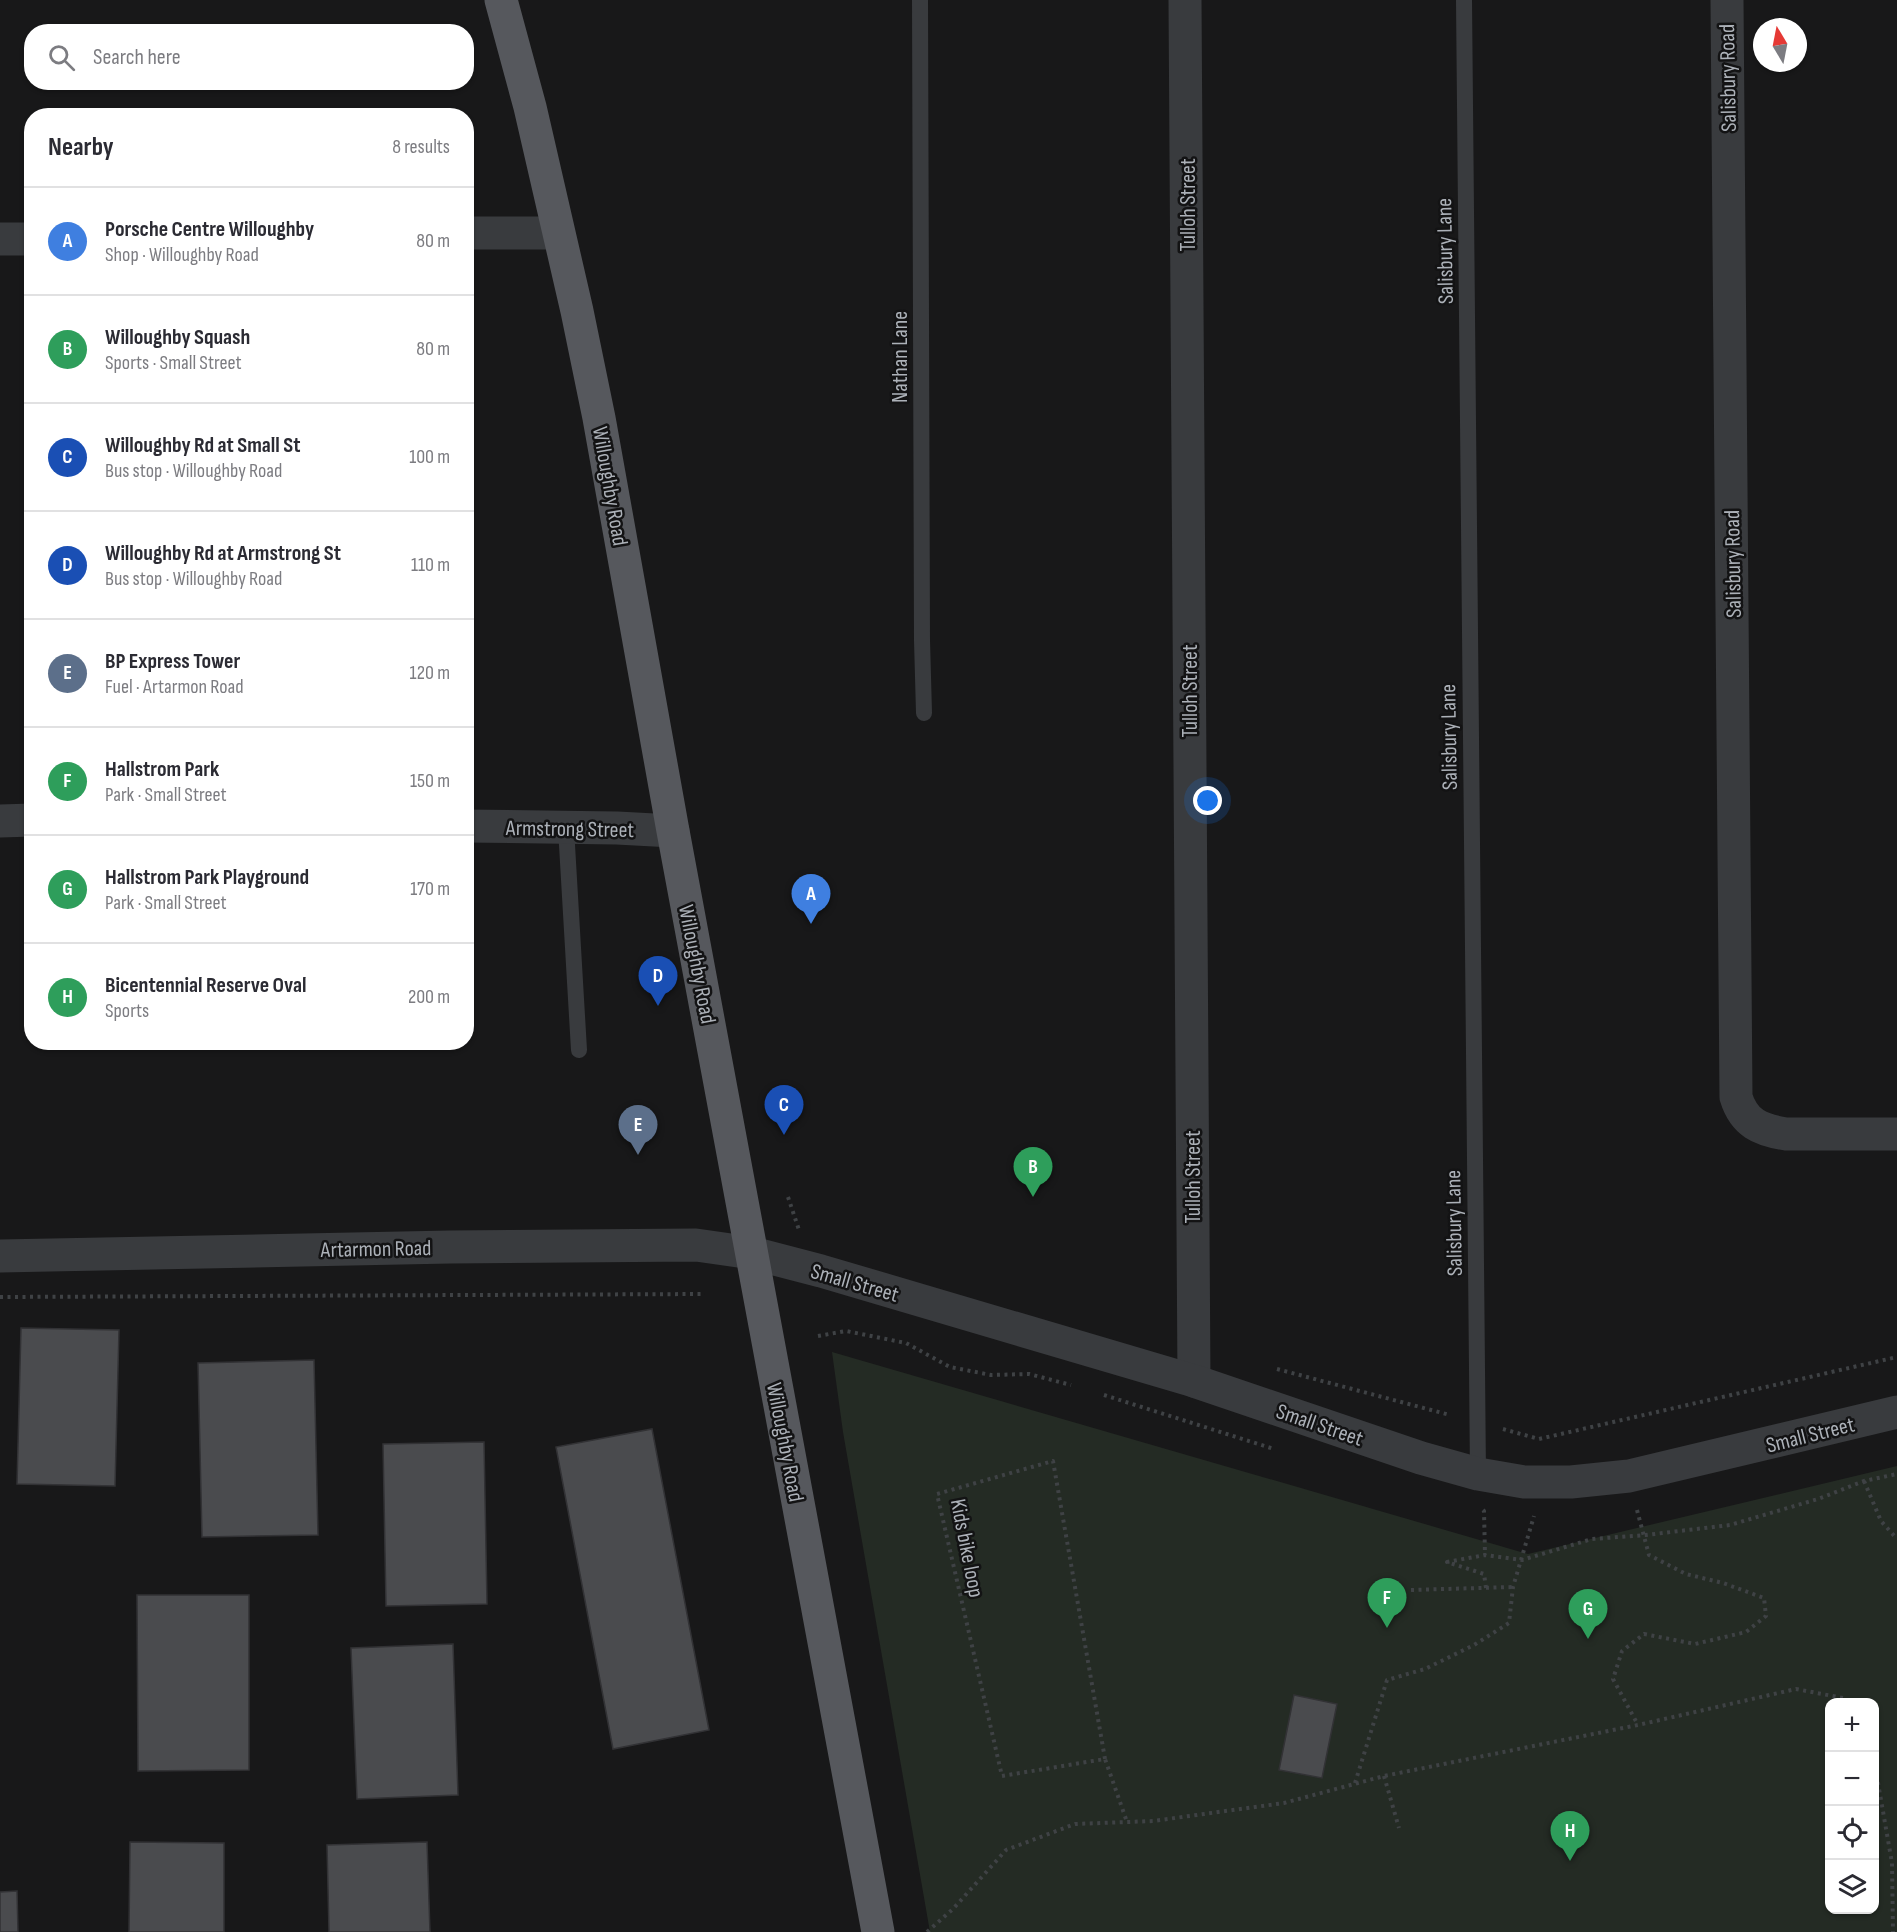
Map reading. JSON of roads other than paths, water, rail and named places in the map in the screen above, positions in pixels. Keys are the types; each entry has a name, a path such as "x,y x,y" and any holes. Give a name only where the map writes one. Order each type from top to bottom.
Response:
{"main road":[{"name":"Willoughby Road","path":"501,0 530,107 599,418 878,1932"}],"street":[{"name":"Tulloh Street","path":"1185,0 1194,1382"},
{"name":"Salisbury Road","path":"1727,0 1737,1097 1740,1110 1751,1123 1768,1131 1786,1134 1897,1134"},
{"path":"474,234 558,233"},
{"path":"0,239 24,239"},
{"path":"0,821 24,820"},
{"name":"Armstrong Street","path":"474,826 674,831"},
{"name":"Artarmon Road","path":"0,1256 450,1247 696,1245 752,1253"},
{"name":"Small Street","path":"752,1253 1194,1382 1421,1458 1478,1474 1524,1482 1571,1482 1629,1476 1897,1412"}],"lane":[{"name":"Nathan Lane","path":"920,0 924,713"},
{"name":"Salisbury Lane","path":"1464,0 1478,1474"},
{"path":"566,828 579,1050"}],"place":[{"name":"Porsche Centre Willoughby","path":"811,924"},
{"name":"Willoughby Rd at Armstrong St","path":"658,1006"},
{"name":"Willoughby Rd at Small St","path":"784,1135"},
{"name":"BP Express Tower","path":"638,1155"},
{"name":"Willoughby Squash","path":"1033,1197"},
{"name":"Hallstrom Park","path":"1387,1628"},
{"name":"Hallstrom Park Playground","path":"1588,1639"},
{"name":"Bicentennial Reserve Oval","path":"1570,1861"}]}
